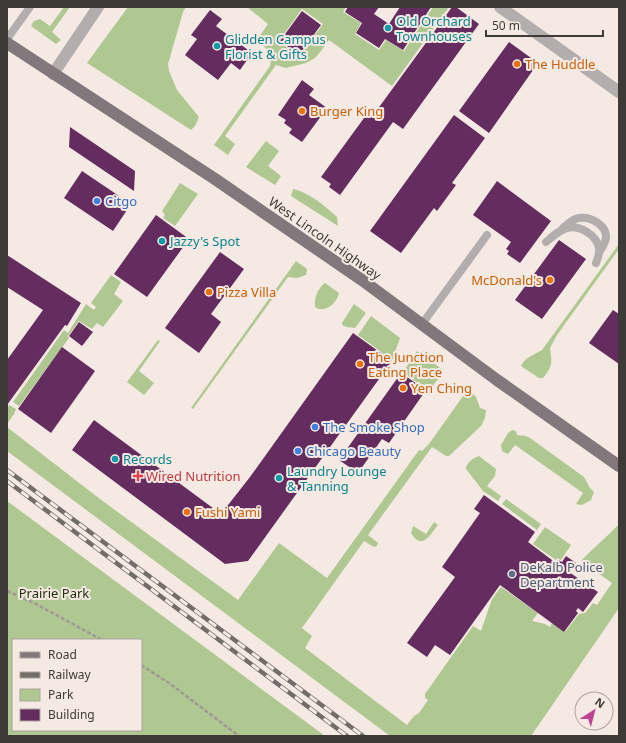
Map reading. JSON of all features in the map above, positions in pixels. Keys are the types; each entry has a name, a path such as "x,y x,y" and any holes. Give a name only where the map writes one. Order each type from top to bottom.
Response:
{"main road":[{"name":"West Lincoln Highway","path":"7,43 215,179 362,280 498,380 619,466"}],"street":[{"path":"53,74 98,7"},
{"path":"500,7 619,92"}],"lane":[{"path":"7,39 30,7"},
{"path":"546,242 571,221 579,218 594,220 604,230 606,236 604,244 599,252"},
{"path":"559,232 571,228 581,228 594,238 599,246 596,263"},
{"path":"422,324 487,235"}],"path":[{"path":"7,591 36,604 100,639"},
{"path":"142,666 169,683 239,736"}],"green space":[{"path":"64,7 70,7 52,32 61,40 56,44 31,26 34,21 40,19 50,26"},
{"path":"128,7 186,7 183,12 168,64 169,71 177,90 199,117 195,126 191,130 87,63"},
{"path":"247,7 346,7 343,12 361,23 355,34 379,50 386,40 404,51 433,7 449,7 392,86 329,40 315,58 306,63 286,68 276,65 225,136 235,144 228,155 214,145 270,66 270,54 257,40 268,24","holes":["302,9 323,24 299,57 279,41"]},
{"path":"266,141 279,151 268,166 281,176 275,185 246,167"},
{"path":"180,183 198,194 175,226 163,218 165,215 162,211"},
{"path":"293,189 311,196 327,208 337,217 338,226 291,196"},
{"path":"619,244 619,249 557,335 550,348 550,367 543,378 539,378 521,366 527,358 542,350"},
{"path":"296,261 307,269 306,275 297,278 288,277 193,409 191,408"},
{"path":"111,275 121,282 114,294 123,301 103,327 97,323 92,329 79,321 68,336 69,338 19,406 13,402 64,330 68,333 86,304 94,310 96,307 91,303"},
{"path":"325,283 339,293 333,304 326,308 319,309 315,307 316,297 318,290"},
{"path":"354,304 366,313 355,328 342,325 342,323"},
{"path":"371,316 400,338 392,360 358,335"},
{"path":"158,340 160,341 139,371 154,383 144,395 127,382"},
{"path":"417,351 443,370 442,374 429,391 403,372"},
{"path":"468,389 476,397 480,408 486,410 485,418 481,426 449,456 446,456 432,447 368,535 378,543 377,546 374,547 364,541 302,628 312,636 305,648 407,725 414,716 419,713 428,700 425,698 425,694 473,626 481,631 492,599 501,587 538,613 532,621 545,624 550,627 552,623 565,632 579,614 585,613 593,603 597,605 612,583 581,561 619,524 619,608 531,736 390,736 7,451 7,427 100,499 238,600 279,543 327,578 419,450 422,451 429,444"},
{"path":"9,405 16,409 7,424 7,409"},
{"path":"512,430 516,431 517,435 530,438 584,477 594,492 591,500 582,505 576,504 583,493 515,445 508,454 502,451 501,445 508,433"},
{"path":"479,456 496,469 495,476 487,486 501,496 498,501 483,491 466,469 470,461"},
{"path":"506,499 541,524 537,530 502,504"},
{"name":"Prairie Park","path":"7,501 325,736 7,736"},
{"path":"434,522 438,525 426,540 419,541 411,533 413,526 426,534"},
{"path":"545,527 571,545 561,560 557,558 556,560 533,544"}],"building":[{"name":"Old Orchard Townhouses","path":"348,7 379,7 374,14 389,24 400,7 431,7 403,50 385,39 379,48 356,33 362,23 345,12"},
{"path":"452,7 456,7 479,24 403,129 393,122 340,195 329,187 331,184 321,177 372,107 377,110"},
{"name":"Glidden Campus Florist & Gifts","path":"210,10 222,19 216,26 252,53 240,70 231,63 218,80 185,55 197,39 191,35"},
{"path":"302,11 321,25 299,55 280,41"},
{"path":"509,42 538,63 489,133 459,111"},
{"name":"Burger King","path":"302,80 314,89 309,95 327,108 302,142 289,133 292,129 284,123 286,120 278,115"},
{"path":"454,115 485,138 452,183 456,185 437,211 434,208 401,253 370,231"},
{"name":"Citgo","path":"70,127 135,171 134,191 69,147"},
{"name":"Citgo","path":"82,171 131,204 113,231 64,198"},
{"path":"497,181 551,221 520,263 507,254 509,251 506,249 511,242 473,215"},
{"path":"156,215 189,239 147,297 114,274"},
{"name":"McDonald's","path":"559,240 586,259 542,319 515,300"},
{"name":"Pizza Villa","path":"220,252 244,269 211,314 221,322 199,353 165,328"},
{"path":"7,255 81,303 67,326 65,325 7,405 7,360 43,310 7,287"},
{"path":"613,310 619,314 619,364 589,343"},
{"path":"79,322 93,332 82,346 69,336"},
{"path":"353,333 392,361 248,561 225,564 72,450 94,420 221,514 250,477"},
{"path":"62,347 95,371 51,433 18,409"},
{"path":"401,373 426,390 389,443 382,439 358,473 339,460"},
{"name":"DeKalb Police Department","path":"484,495 535,532 528,542 556,563 558,560 562,562 566,556 576,563 569,572 598,592 583,612 578,608 576,611 578,613 564,632 500,585 450,655 435,645 427,657 407,643 455,577 442,567 480,513 474,509"}],"railway":[{"path":"7,470 363,736"},
{"path":"7,481 347,736"}],"place":[{"name":"Old Orchard Townhouses","path":"388,28"},
{"name":"Glidden Campus Florist & Gifts","path":"217,46"},
{"name":"The Huddle","path":"517,64"},
{"name":"Burger King","path":"302,111"},
{"name":"Citgo","path":"97,201"},
{"name":"Jazzy's Spot","path":"162,241"},
{"name":"McDonald's","path":"550,280"},
{"name":"Pizza Villa","path":"209,292"},
{"name":"The Junction Eating Place","path":"360,364"},
{"name":"Yen Ching","path":"403,388"},
{"name":"The Smoke Shop","path":"315,427"},
{"name":"Chicago Beauty","path":"298,451"},
{"name":"Records","path":"115,459"},
{"name":"Wired Nutrition","path":"138,476"},
{"name":"Laundry Lounge & Tanning","path":"279,478"},
{"name":"Fushi Yami","path":"187,512"},
{"name":"DeKalb Police Department","path":"512,574"}]}
